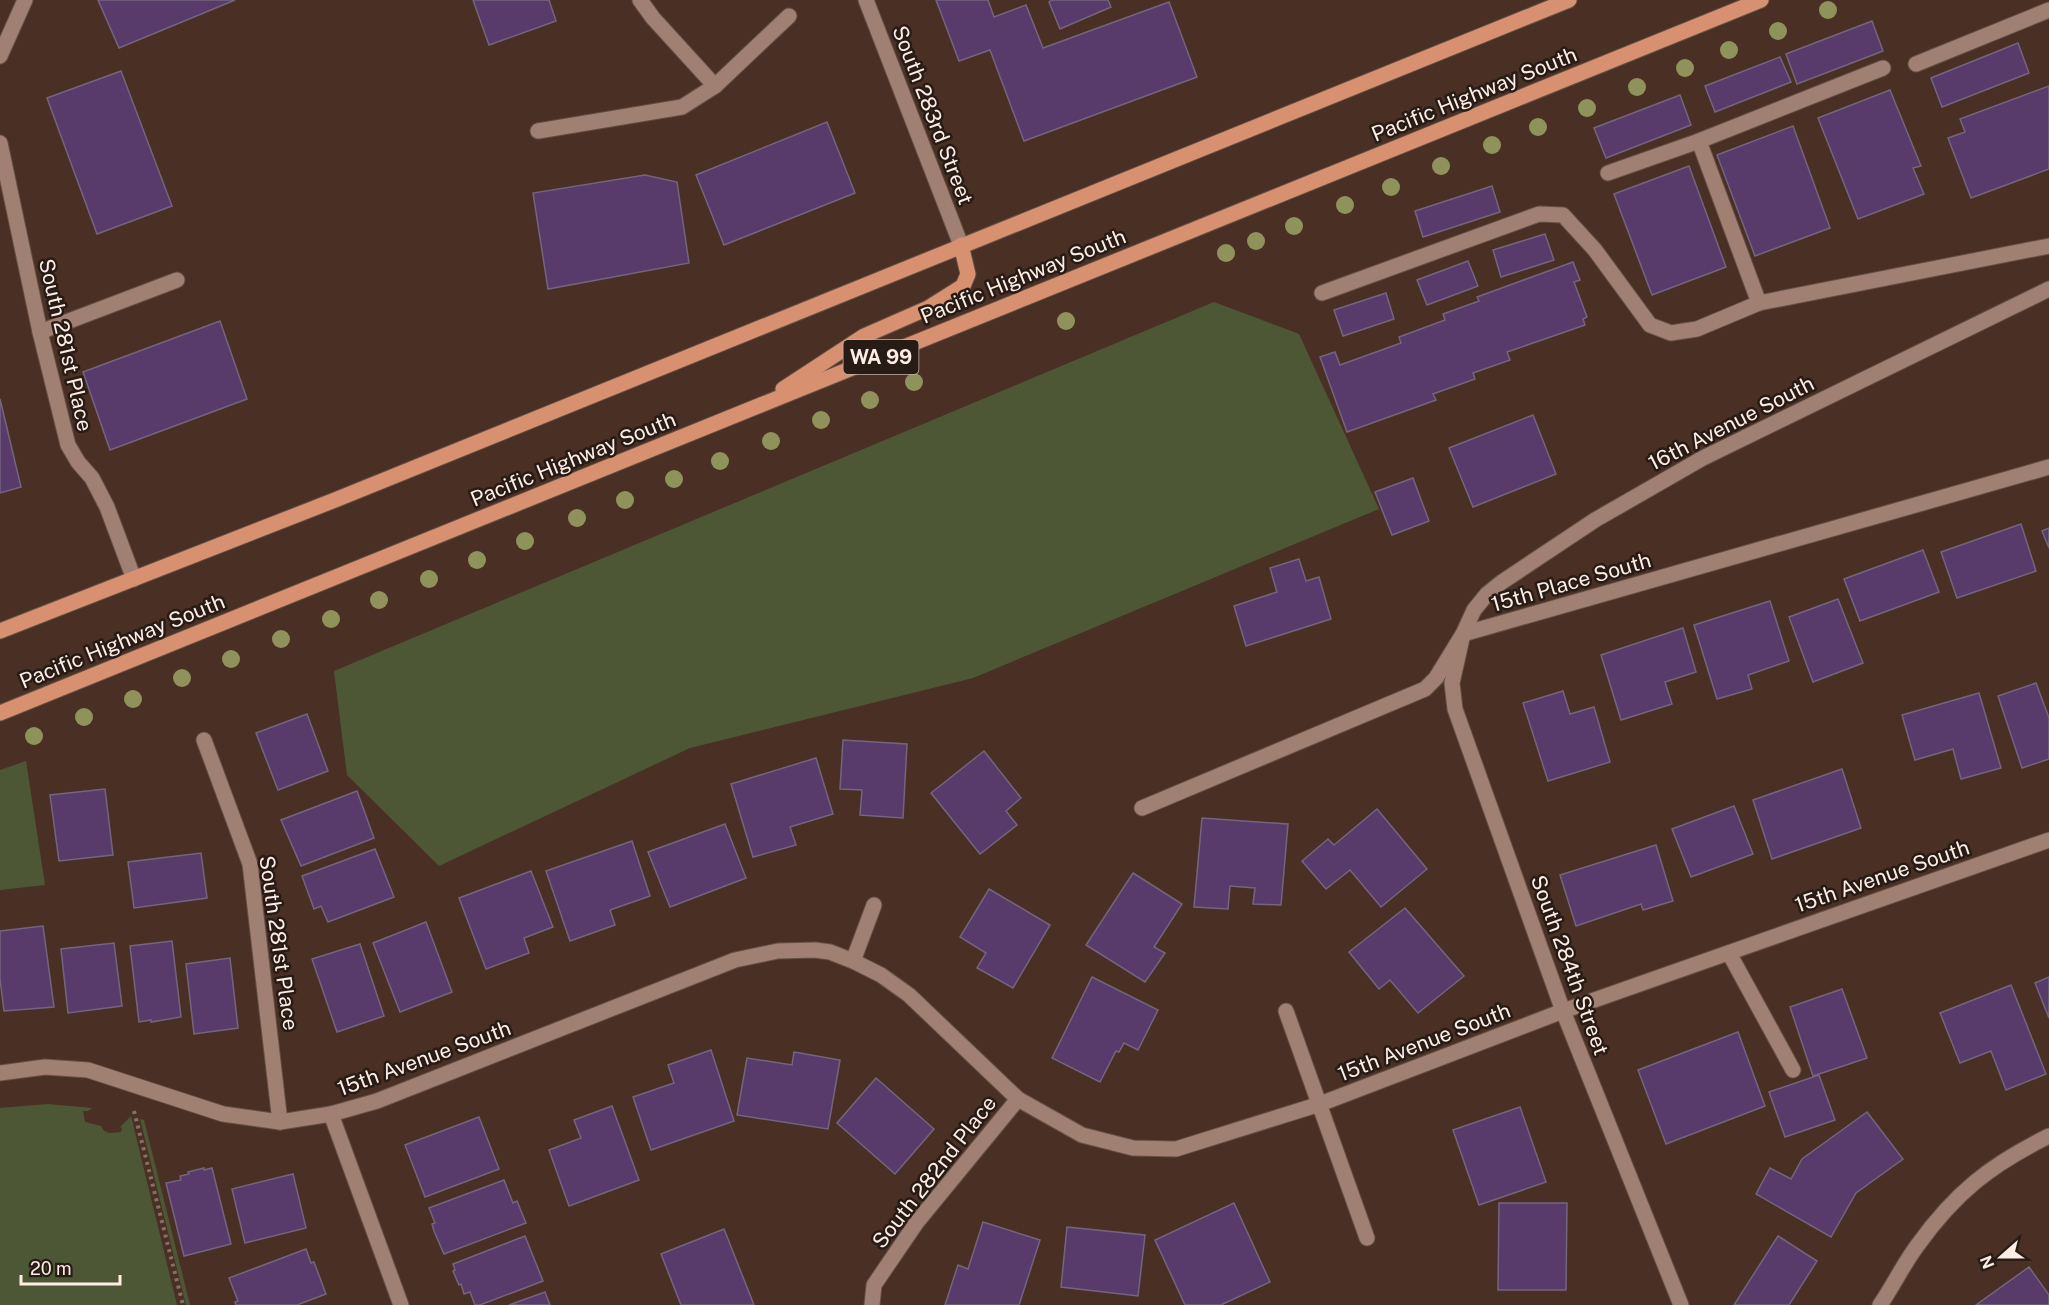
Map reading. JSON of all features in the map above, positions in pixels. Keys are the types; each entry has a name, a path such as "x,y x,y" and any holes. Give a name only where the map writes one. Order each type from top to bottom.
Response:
{"main road":[{"path":"0,631 335,500 1569,0"},
{"name":"Pacific Highway South","path":"0,713 1761,0"},
{"path":"753,408 864,336 928,308 963,286 968,274 961,245"}],"street":[{"path":"0,56 26,0"},
{"path":"640,0 653,18 715,86"},
{"name":"South 283rd Street","path":"866,0 961,245"},
{"path":"1916,64 2049,10"},
{"path":"538,130 682,107 715,86 789,16"},
{"path":"1608,173 1699,141 1883,68"},
{"path":"1699,141 1759,303"},
{"name":"South 281st Place","path":"0,143 40,332 68,446 92,478 107,507 134,579"},
{"path":"1322,293 1539,213 1563,215 1595,250 1650,325 1671,333 1697,329 1759,303 2049,246"},
{"path":"40,332 177,279"},
{"name":"16th Avenue South","path":"1463,634 1474,610 1487,594 1595,520 1703,458 2049,289"},
{"name":"15th Place South","path":"1463,634 2049,467"},
{"path":"1142,808 1425,689 1436,678 1463,634"},
{"name":"South 284th Street","path":"1463,634 1452,683 1455,709 1563,1011 1681,1305"},
{"name":"South 281st Place","path":"204,740 250,864 280,1122"},
{"name":"15th Avenue South","path":"0,1073 45,1067 88,1070 223,1114 280,1122 331,1114 377,1101 735,960 778,951 815,950 830,952 881,975 909,995 1018,1099 1082,1135 1133,1148 1176,1149 1320,1104 1563,1011 2049,840"},
{"path":"853,961 874,905"},
{"path":"1729,952 1793,1070"},
{"path":"1286,1011 1367,1238"},
{"name":"South 282nd Place","path":"872,1305 874,1286 917,1222 1018,1099"},
{"path":"331,1114 401,1305"},
{"path":"1880,1305 1916,1248 1947,1206 1980,1176 2017,1152 2049,1136"}],"path":[{"path":"127,1082 183,1305"}],"green space":[{"path":"1214,302 1299,334 1379,509 973,678 690,748 439,866 347,775 334,671"},
{"path":"26,761 45,885 0,890 0,770"},
{"path":"48,1104 92,1108 83,1111 85,1122 101,1126 104,1131 110,1133 121,1132 120,1127 131,1116 177,1305 0,1305 0,1108"},
{"path":"140,1119 144,1120 190,1305 186,1305"}],"building":[{"path":"98,0 235,0 119,48"},
{"path":"473,0 549,0 556,21 489,45"},
{"path":"936,0 988,0 994,17 1026,5 1043,48 1169,2 1197,77 1024,141 990,50 959,61"},
{"path":"1052,0 1108,0 1111,7 1060,29 1049,2"},
{"path":"1872,21 1883,51 1797,84 1786,54"},
{"path":"2018,43 2029,73 1942,107 1931,78"},
{"path":"1780,57 1791,82 1715,112 1705,86"},
{"path":"121,71 172,206 97,234 47,98"},
{"path":"2049,86 2049,169 1971,198 1948,138 1965,132 1960,119"},
{"path":"1890,90 1921,166 1913,168 1924,194 1858,219 1818,118"},
{"path":"1680,95 1691,125 1606,158 1594,128"},
{"path":"827,122 855,193 724,245 696,175"},
{"path":"1793,126 1830,228 1755,256 1717,155"},
{"path":"1689,166 1726,267 1652,295 1614,194"},
{"path":"645,175 677,182 689,263 548,289 533,193"},
{"path":"1492,186 1500,212 1423,237 1415,211"},
{"path":"1545,234 1554,260 1501,277 1493,250"},
{"path":"1468,261 1478,286 1427,305 1417,280"},
{"path":"1573,262 1580,280 1574,282 1587,317 1583,319 1585,325 1507,352 1510,360 1473,373 1475,379 1433,394 1436,400 1347,432 1320,357 1335,352 1340,365 1401,343 1399,337 1445,320 1443,314 1479,301 1477,297"},
{"path":"1386,293 1394,319 1343,336 1334,310"},
{"path":"220,321 247,399 110,450 83,372"},
{"path":"0,399 21,487 0,493"},
{"path":"1533,415 1556,474 1473,507 1449,448"},
{"path":"1413,478 1429,521 1392,535 1375,492"},
{"path":"2021,524 2036,571 1957,598 1941,552"},
{"path":"2049,528 2049,548 2042,531"},
{"path":"1923,550 1939,592 1860,621 1844,579"},
{"path":"1299,559 1306,581 1319,577 1331,619 1246,646 1234,606 1277,592 1270,568"},
{"path":"1838,599 1863,663 1813,682 1789,617"},
{"path":"1770,601 1789,661 1748,675 1752,689 1717,699 1694,625"},
{"path":"1683,628 1696,672 1665,682 1672,704 1621,720 1601,655"},
{"path":"2036,683 2049,718 2049,759 2022,768 1998,696"},
{"path":"1563,691 1570,714 1594,707 1610,762 1548,781 1523,703"},
{"path":"1979,693 2001,768 1961,779 1953,749 1915,760 1902,715"},
{"path":"307,714 328,771 278,790 256,733"},
{"path":"843,740 907,744 903,818 860,815 862,790 840,789"},
{"path":"984,751 1021,798 1006,811 1017,825 980,854 931,793"},
{"path":"816,758 833,814 790,827 796,845 753,857 731,784"},
{"path":"1842,769 1861,828 1772,859 1753,800"},
{"path":"105,789 113,855 59,861 50,795"},
{"path":"357,791 374,838 301,866 281,820"},
{"path":"1734,806 1753,854 1691,877 1672,829"},
{"path":"1377,809 1427,869 1381,907 1350,870 1326,889 1302,861 1328,839 1334,845"},
{"path":"1202,818 1288,824 1281,905 1253,904 1255,888 1230,886 1228,909 1194,907"},
{"path":"725,824 746,878 670,907 648,852"},
{"path":"632,841 650,896 610,910 615,925 570,941 546,871"},
{"path":"1656,845 1673,901 1643,910 1641,904 1576,926 1560,875"},
{"path":"375,849 394,897 328,922 321,906 314,909 302,876"},
{"path":"201,853 207,898 134,908 128,862"},
{"path":"531,871 553,927 524,938 529,953 486,969 459,898"},
{"path":"1133,873 1182,904 1154,947 1165,953 1145,982 1086,945"},
{"path":"989,889 1050,925 1013,988 977,968 986,953 960,937"},
{"path":"1405,908 1464,976 1418,1013 1390,980 1379,989 1349,952"},
{"path":"426,922 452,992 400,1012 373,943"},
{"path":"43,926 54,1007 4,1011 0,979 0,931"},
{"path":"172,941 181,1017 139,1022 130,946"},
{"path":"114,943 122,1006 68,1013 61,949"},
{"path":"360,944 384,1016 337,1032 312,959"},
{"path":"230,958 238,1028 194,1034 186,964"},
{"path":"1092,977 1158,1010 1138,1050 1124,1043 1119,1052 1116,1051 1100,1082 1052,1058"},
{"path":"2049,977 2049,1018 2035,983"},
{"path":"2011,985 2046,1074 2006,1090 1991,1051 1960,1063 1940,1013"},
{"path":"1842,989 1867,1058 1813,1076 1790,1007"},
{"path":"1738,1032 1765,1106 1666,1144 1638,1070"},
{"path":"711,1050 734,1121 651,1150 633,1097 674,1083 668,1065"},
{"path":"794,1052 840,1060 828,1129 737,1115 747,1058 792,1065"},
{"path":"1819,1075 1835,1120 1785,1137 1769,1092"},
{"path":"876,1078 934,1129 895,1174 837,1123"},
{"path":"612,1106 639,1180 569,1206 549,1150 581,1138 574,1120"},
{"path":"1520,1107 1546,1182 1479,1205 1453,1130"},
{"path":"1867,1112 1903,1159 1856,1193 1831,1237 1756,1194 1770,1168 1791,1179 1802,1159"},
{"path":"479,1117 499,1169 425,1197 405,1145"},
{"path":"204,1168 204,1170 212,1168 231,1244 184,1256 166,1183 181,1180 180,1176"},
{"path":"293,1174 306,1228 245,1243 232,1189"},
{"path":"504,1180 513,1203 517,1201 526,1223 444,1254 434,1231 432,1224 435,1223 429,1208"},
{"path":"1234,1203 1270,1282 1221,1305 1185,1305 1155,1240"},
{"path":"1499,1203 1567,1203 1566,1290 1498,1290"},
{"path":"983,1222 1040,1240 1019,1305 945,1305 958,1265 968,1269"},
{"path":"1067,1227 1145,1235 1138,1296 1061,1287"},
{"path":"724,1229 754,1305 681,1305 661,1254"},
{"path":"525,1236 543,1281 475,1305 470,1292 464,1294 461,1284 459,1285 453,1271 455,1270 453,1264"},
{"path":"1778,1236 1817,1261 1789,1305 1734,1305"},
{"path":"306,1249 311,1263 314,1262 326,1294 297,1305 236,1305 235,1302 238,1301 229,1278"},
{"path":"2029,1267 2049,1295 2049,1305 1976,1305"},
{"path":"545,1292 550,1305 509,1305"}]}
